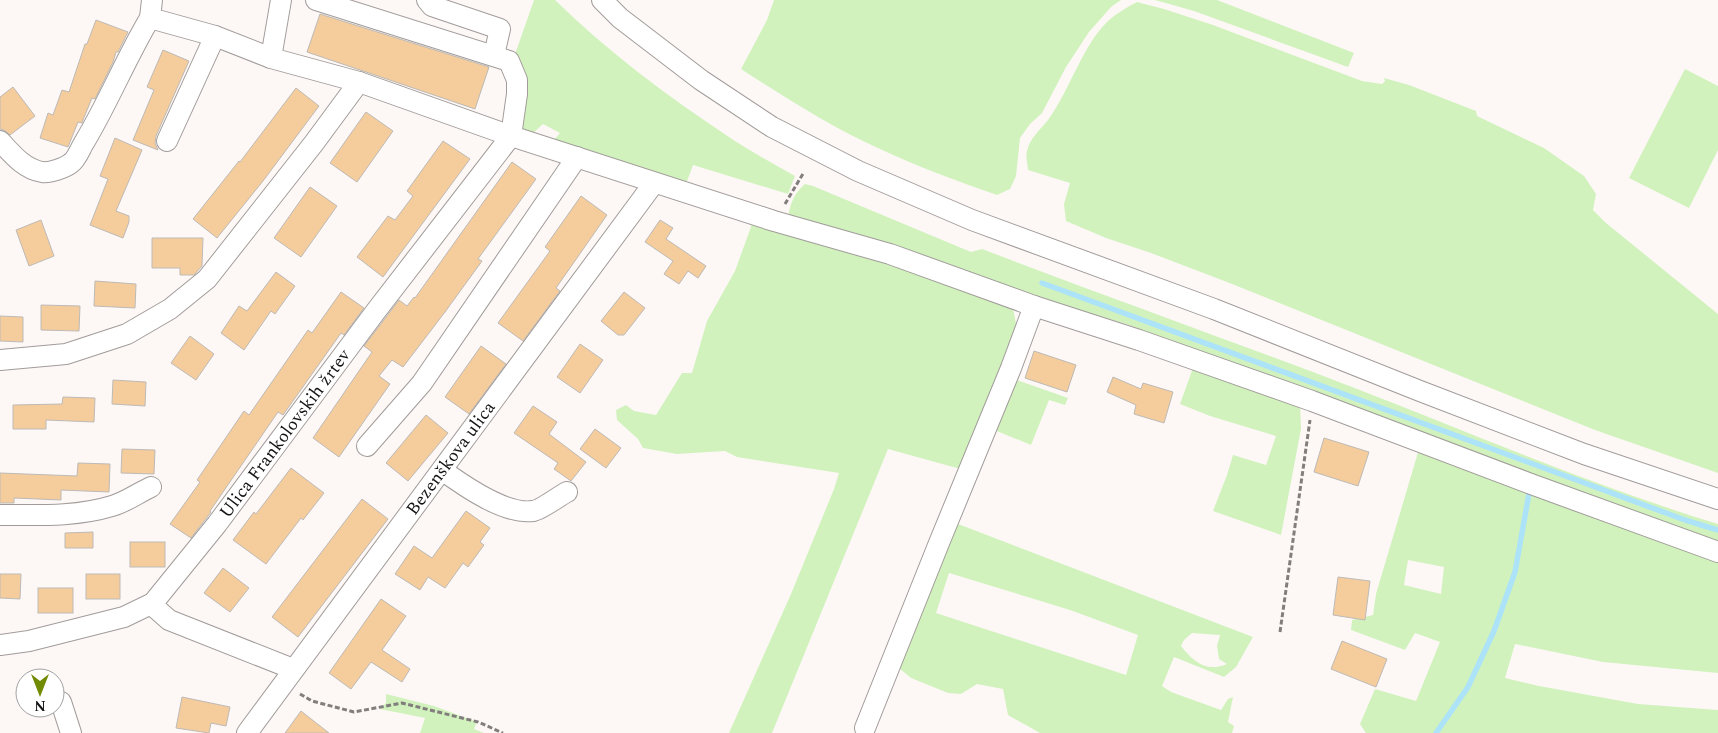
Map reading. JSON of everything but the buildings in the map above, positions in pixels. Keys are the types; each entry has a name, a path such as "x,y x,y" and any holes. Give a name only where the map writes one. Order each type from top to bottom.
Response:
{"street":[{"path":"271,58 281,0"},
{"path":"316,0 502,58"},
{"path":"426,0 432,6 500,29 502,58 517,80 511,136"},
{"path":"602,0 620,18 701,80 772,127 858,171 972,220 1214,308 1429,395 1584,454 1718,499"},
{"path":"0,141 30,169 44,173 58,170 72,163 102,114 151,9 271,58 359,82 511,136 774,222 890,254 1034,306 1312,401 1718,552"},
{"path":"167,141 215,36"},
{"path":"0,360 66,354 127,334 170,309 207,279 257,217 359,82"},
{"name":"Ulica Frankolovskih žrtev","path":"0,645 29,641 124,617 152,605 217,524 376,311 511,136"},
{"path":"367,446 422,383 577,158"},
{"name":"Bezenškova ulica","path":"247,733 654,183"},
{"path":"865,728 942,534 1011,368 1034,306"},
{"path":"442,470 464,486 506,508 534,512 566,492"},
{"path":"0,515 71,515 90,512 114,506 151,487"},
{"path":"152,605 169,620 288,676"},
{"path":"65,714 71,733"}],"path":[{"path":"774,222 804,172"},
{"path":"1280,632 1312,401"},
{"path":"288,676 312,702 354,712 402,703 478,722 503,733"}],"green space":[{"path":"534,0 555,0 616,55 659,88 734,141 795,176 788,194 693,165 686,184 554,140 560,133 543,124 532,134 520,129 513,60"},
{"path":"774,0 1121,0 1111,7 1089,32 1066,67 1042,113 1030,124 1020,138 1016,176 1010,189 997,195 894,156 809,112 741,69 767,20"},
{"path":"1155,0 1217,0 1354,53 1348,67 1194,11"},
{"path":"1137,2 1213,25 1362,81 1382,84 1385,81 1384,78 1409,85 1476,111 1477,116 1544,148 1584,176 1596,194 1593,210 1606,223 1718,314 1718,473 1595,430 1227,282 1106,238 1066,221 1064,204 1070,183 1028,170 1026,153 1028,146 1056,108 1083,55 1099,31 1115,15"},
{"path":"1685,69 1718,86 1718,150 1689,208 1629,178"},
{"path":"805,184 971,252 982,249 1352,387 1579,476 1718,524 1718,543 1482,459 1226,360 1126,324 788,218 793,199"},
{"path":"752,224 811,237 1010,303 1016,324 1009,360 964,470 888,449 772,733 729,733 791,594 839,473 737,457 725,451 677,454 643,448 638,439 617,420 616,410 626,405 634,411 656,415 682,373 692,373 707,321 735,271"},
{"path":"1194,365 1300,403 1301,429 1281,535 1213,511 1233,455 1266,465 1276,436 1210,416 1180,404"},
{"path":"1014,379 1068,398 1065,405 1049,400 1031,445 992,429"},
{"path":"1419,449 1718,558 1718,673 1603,662 1515,644 1505,678 1638,704 1718,710 1718,733 1366,733 1360,724 1375,689 1416,701 1440,642 1415,633 1405,650 1351,630 1352,620 1373,615 1376,594","holes":["1408,560 1444,567 1441,594 1404,585"]},
{"path":"953,522 1253,637 1236,667 1224,677 1174,657 1162,686 1171,692 1221,710 1228,699 1233,697 1228,722 1234,726 1232,733 1040,733 1008,715 1003,689 977,684 961,694 948,693 911,678 899,668","holes":["949,573 1070,610 1138,635 1126,675 936,613","1192,633 1220,635 1217,646 1219,659 1227,664 1213,667 1195,661 1181,646 1184,640"]},
{"path":"386,694 434,706 477,722 474,729 484,733 420,733 425,718 380,709 386,703"}],"waterway":[{"path":"1042,283 1685,520 1718,530"},
{"path":"1436,733 1468,687 1494,631 1515,572 1530,488"}]}
